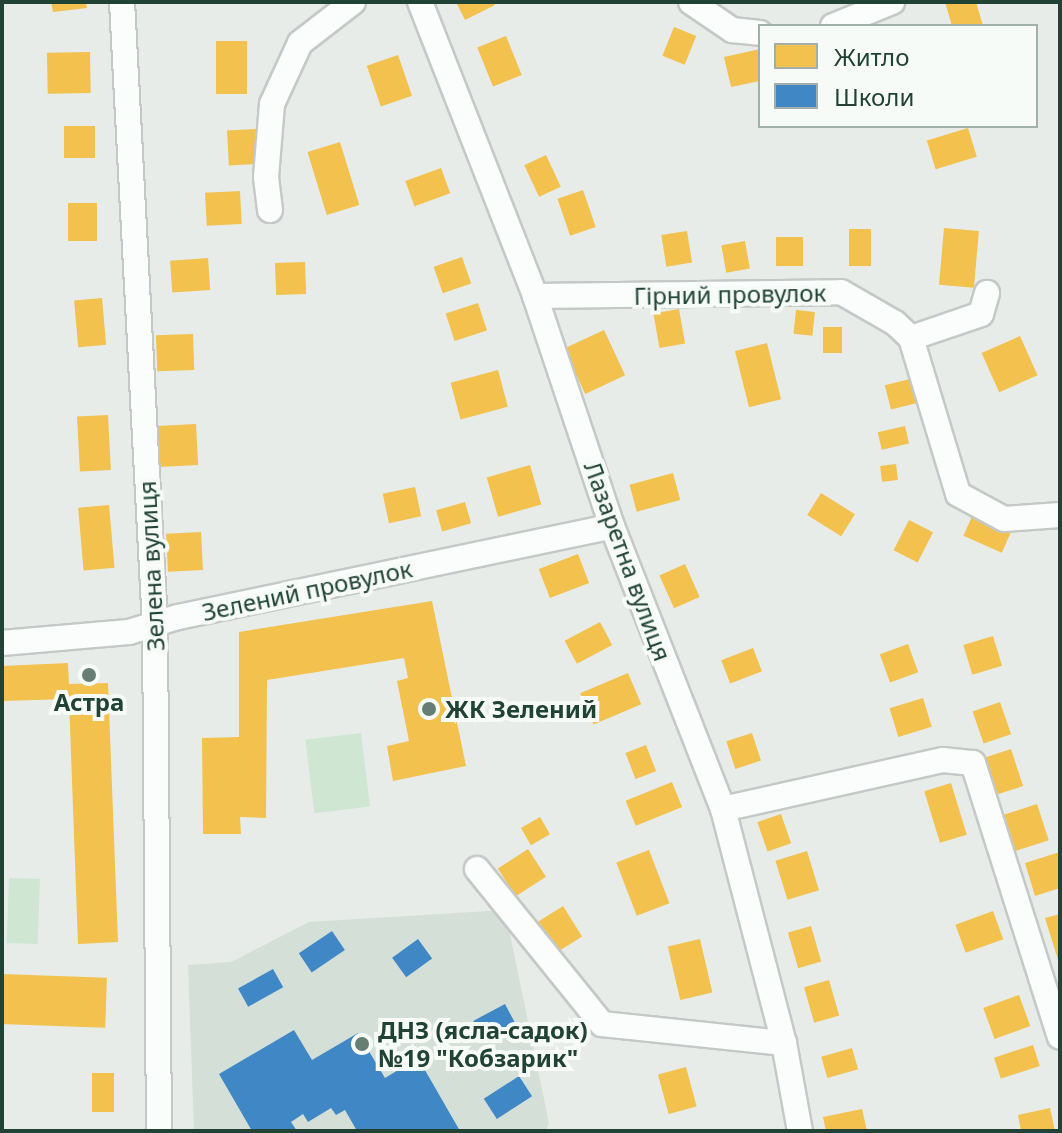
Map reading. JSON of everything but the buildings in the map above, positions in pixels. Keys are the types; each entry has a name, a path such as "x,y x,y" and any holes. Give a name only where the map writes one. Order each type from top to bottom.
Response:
{"street":[{"name":"Зелена вулиця","path":"122,2 155,626 159,1131"},
{"path":"270,210 266,177 272,104 300,43 353,2"},
{"name":"Лазаретна вулиця","path":"420,2 535,296 612,526 723,809 784,1043 800,1131"},
{"path":"691,2 732,30 758,33"},
{"path":"838,24 892,2"},
{"name":"Гірний провулок","path":"535,296 841,292 895,323 911,338"},
{"path":"987,293 981,314 911,338 958,494 1004,519 1060,515"},
{"name":"Зелений провулок","path":"2,643 155,626 612,526"},
{"path":"723,809 943,760 973,763 1060,1037"},
{"path":"477,869 602,1024 784,1043"}],"shaded area":[{"name":"ДНЗ (ясла-садок) №19 \"Кобзарик\"","path":"505,910 549,1123 546,1131 194,1131 188,965 231,962 309,922"}],"green space":[{"path":"361,733 370,806 314,813 305,740"},
{"path":"9,878 40,879 38,944 7,943"}],"place":[{"name":"Астра","path":"89,675"},
{"name":"ЖК Зелений","path":"429,709"},
{"name":"ДНЗ (ясла-садок) №19 \"Кобзарик\"","path":"362,1044"}]}
